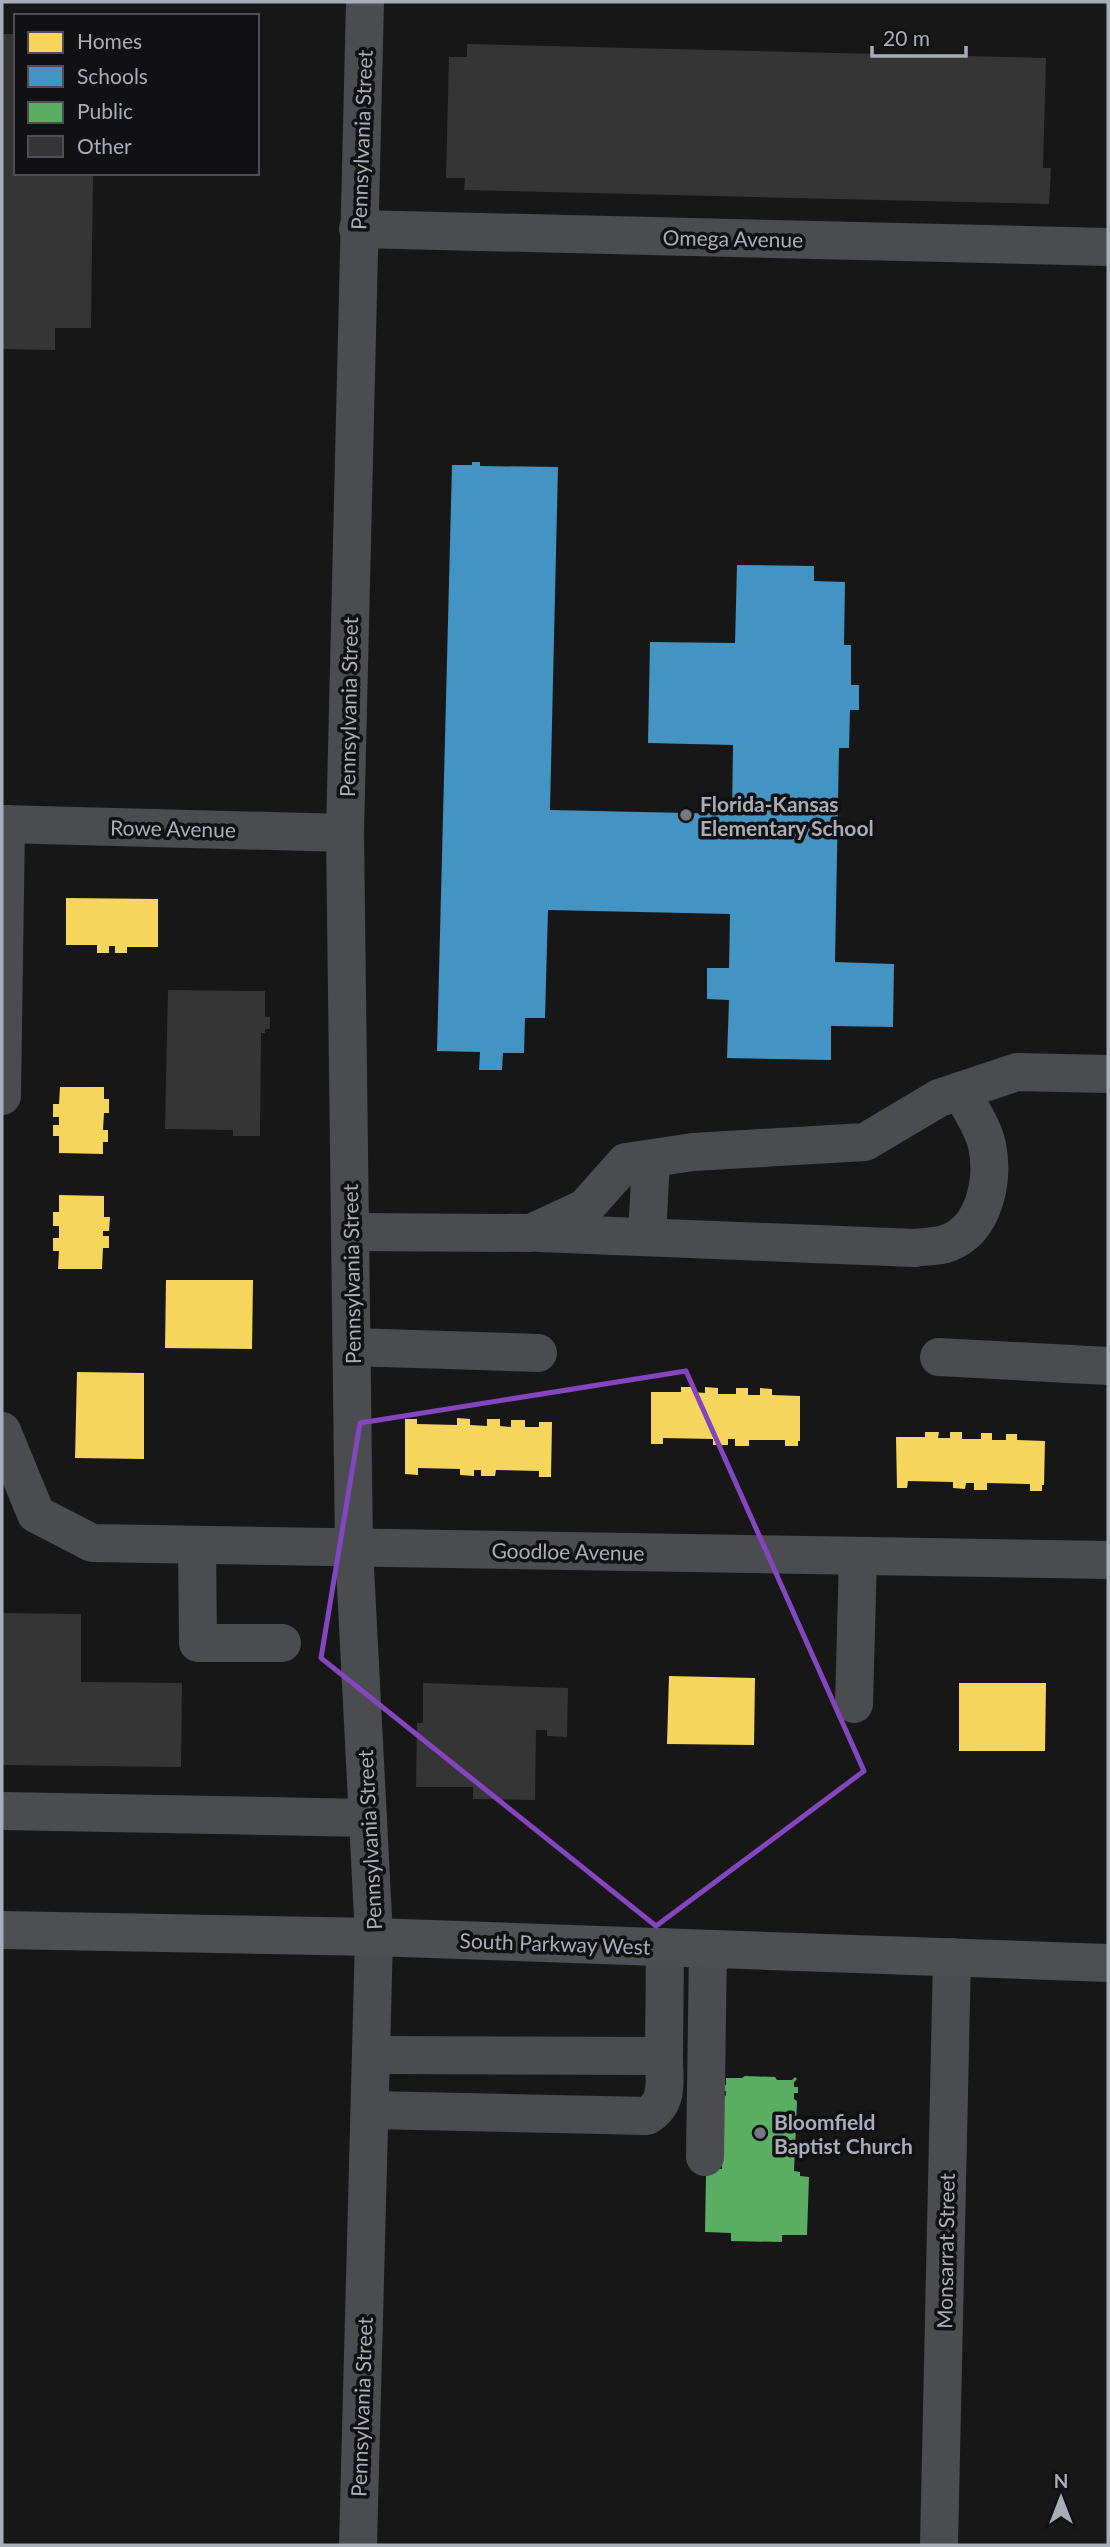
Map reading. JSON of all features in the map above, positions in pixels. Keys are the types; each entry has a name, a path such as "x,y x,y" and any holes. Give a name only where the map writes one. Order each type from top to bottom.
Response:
{"main road":[{"name":"South Parkway West","path":"2,1930 374,1937 1108,1964"}],"street":[{"name":"Pennsylvania Street","path":"358,2545 374,1937 354,1548 345,833 365,2"},
{"name":"Omega Avenue","path":"358,229 1108,247"},
{"name":"Rowe Avenue","path":"4,824 345,833"},
{"path":"2,1096 4,824"},
{"path":"531,1233 585,1209 626,1162 693,1152 865,1142 939,1098 1017,1072 1108,1074"},
{"path":"350,1232 531,1233 915,1248 947,1244 969,1231 983,1208 988,1177 987,1143 961,1091"},
{"path":"647,1237 650,1159"},
{"path":"352,1348 538,1353"},
{"path":"939,1357 1108,1366"},
{"name":"Goodloe Avenue","path":"2,1431 36,1514 92,1544 1108,1560"},
{"path":"197,1545 198,1643 282,1643"},
{"path":"854,1704 858,1556"},
{"path":"2,1811 368,1818"},
{"path":"370,2110 647,2116 659,2109 664,2093 665,1947"},
{"path":"705,2157 708,1949"},
{"name":"Monsarrat Street","path":"939,2545 952,1957"},
{"path":"371,2054 664,2056"}],"highlighted area":[{"path":"686,1371 864,1771 656,1926 321,1658 360,1423"}],"building: Homes":[{"path":"66,898 158,899 158,947 127,947 127,953 115,953 115,946 109,946 109,953 97,953 97,945 66,945"},
{"path":"60,1087 104,1087 104,1099 109,1099 109,1113 104,1113 103,1130 108,1130 108,1142 103,1142 103,1154 59,1153 59,1136 53,1136 53,1125 59,1125 59,1117 53,1117 53,1104 59,1104"},
{"path":"59,1195 104,1196 104,1217 110,1217 109,1231 103,1231 103,1236 109,1236 109,1248 103,1248 102,1269 58,1269 59,1251 53,1251 53,1238 59,1238 59,1226 53,1226 53,1212 59,1212"},
{"path":"166,1280 253,1280 252,1349 165,1348"},
{"path":"77,1372 144,1373 144,1459 75,1458"},
{"path":"681,1387 693,1387 693,1392 705,1393 705,1387 718,1388 718,1394 736,1394 736,1388 748,1388 748,1395 760,1395 760,1388 772,1389 772,1395 800,1396 798,1446 785,1446 785,1440 749,1440 749,1446 735,1446 735,1439 728,1439 728,1445 713,1445 713,1439 663,1438 663,1444 651,1444 651,1392 681,1392"},
{"path":"457,1418 470,1419 470,1425 487,1426 487,1419 500,1419 500,1426 511,1427 511,1420 525,1420 525,1427 539,1427 539,1422 552,1422 551,1477 539,1477 539,1471 496,1470 495,1476 481,1476 481,1470 474,1470 474,1476 460,1475 460,1469 418,1468 418,1475 405,1474 405,1419 417,1419 417,1424 457,1425"},
{"path":"925,1432 939,1432 938,1438 950,1438 950,1432 962,1432 962,1439 981,1439 981,1433 992,1433 992,1440 1006,1440 1006,1434 1017,1434 1017,1440 1045,1441 1042,1491 1030,1491 1030,1484 987,1483 987,1490 974,1490 974,1483 966,1483 965,1489 953,1488 953,1482 908,1481 907,1488 897,1488 896,1437 925,1437"},
{"path":"669,1676 755,1678 754,1745 667,1744"},
{"path":"959,1683 1046,1683 1045,1751 959,1751"}],"building: Schools":[{"path":"472,462 480,462 480,466 558,467 550,810 732,814 733,745 648,743 650,642 735,643 737,565 814,566 814,581 845,582 844,645 851,645 851,685 859,685 859,710 850,710 849,748 839,748 835,962 894,964 893,1027 831,1026 831,1060 727,1058 729,1000 707,999 707,968 729,968 730,914 548,910 545,1018 525,1018 524,1053 503,1053 502,1070 479,1070 480,1052 437,1051 452,465 472,465"}],"building: Public":[{"path":"775,2077 777,2080 797,2079 794,2082 798,2093 794,2093 794,2099 797,2101 794,2171 800,2172 800,2176 809,2177 807,2235 782,2235 782,2242 731,2241 731,2233 705,2232 706,2173 713,2168 722,2169 722,2099 726,2091 721,2091 721,2085 726,2085 726,2078"}],"building: Other":[{"path":"2,34 14,34 14,175 93,175 91,328 55,328 55,350 2,349"},
{"path":"467,44 1046,58 1043,168 1051,168 1049,204 464,190 465,178 446,178 449,57 467,57"},
{"path":"168,990 265,991 265,1017 270,1017 270,1029 261,1033 260,1136 233,1136 233,1130 165,1129"},
{"path":"2,1613 81,1614 81,1682 182,1683 181,1767 2,1765"},
{"path":"423,1683 568,1688 567,1737 547,1736 547,1730 536,1730 535,1800 473,1799 473,1787 416,1787 417,1723 423,1723"}],"place":[{"name":"Florida-Kansas Elementary School","path":"686,815"},
{"name":"Bloomfield Baptist Church","path":"760,2133"}]}
